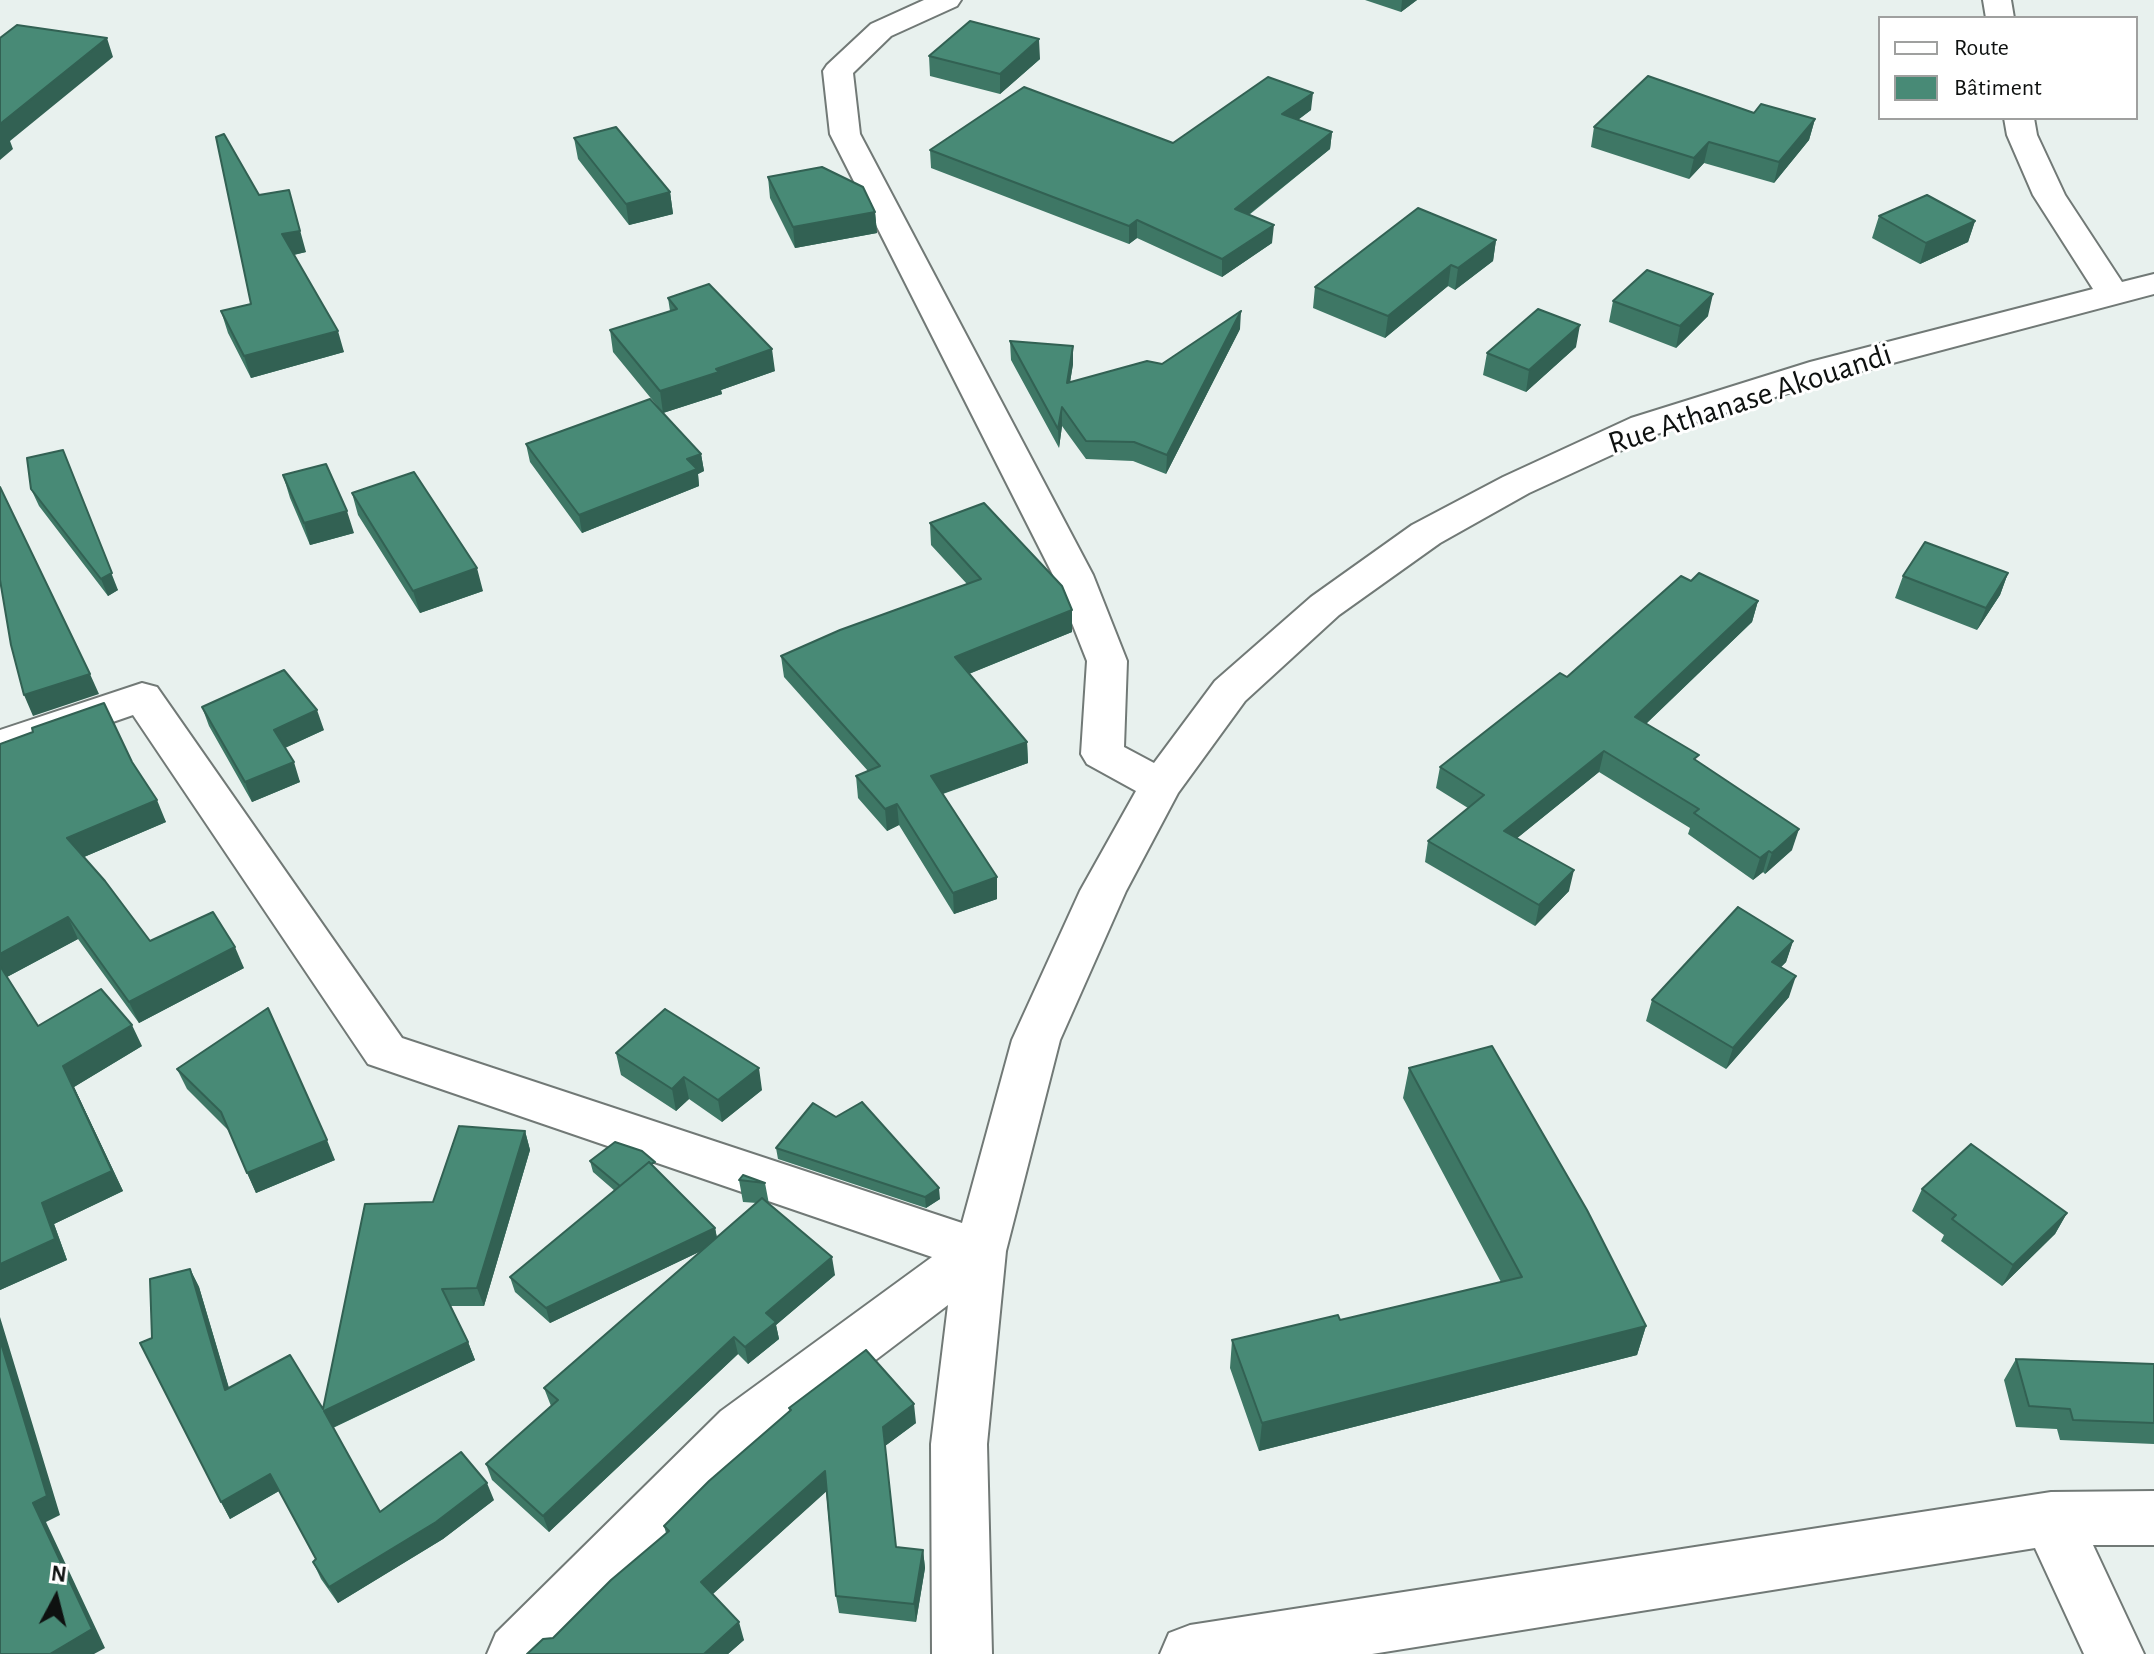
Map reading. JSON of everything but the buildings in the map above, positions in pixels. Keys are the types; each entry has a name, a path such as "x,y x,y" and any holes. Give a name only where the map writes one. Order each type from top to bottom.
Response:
{"street":[{"path":"947,0 881,30 838,71 845,134 1073,575 1107,661 1102,754 1161,785"},
{"path":"2019,120 2022,135 2049,195 2134,289"},
{"name":"Rue Athanase Akouandi","path":"962,1654 959,1444 980,1251 1036,1040 1103,891 1161,785 1230,691 1325,606 1426,534 1516,485 1644,426 1823,370 2134,289"},
{"path":"0,746 142,697 385,1051 980,1251"},
{"path":"517,1654 741,1429 980,1251"},
{"path":"1190,1654 2051,1519 2154,1518"},
{"path":"2051,1519 2114,1654"}]}
